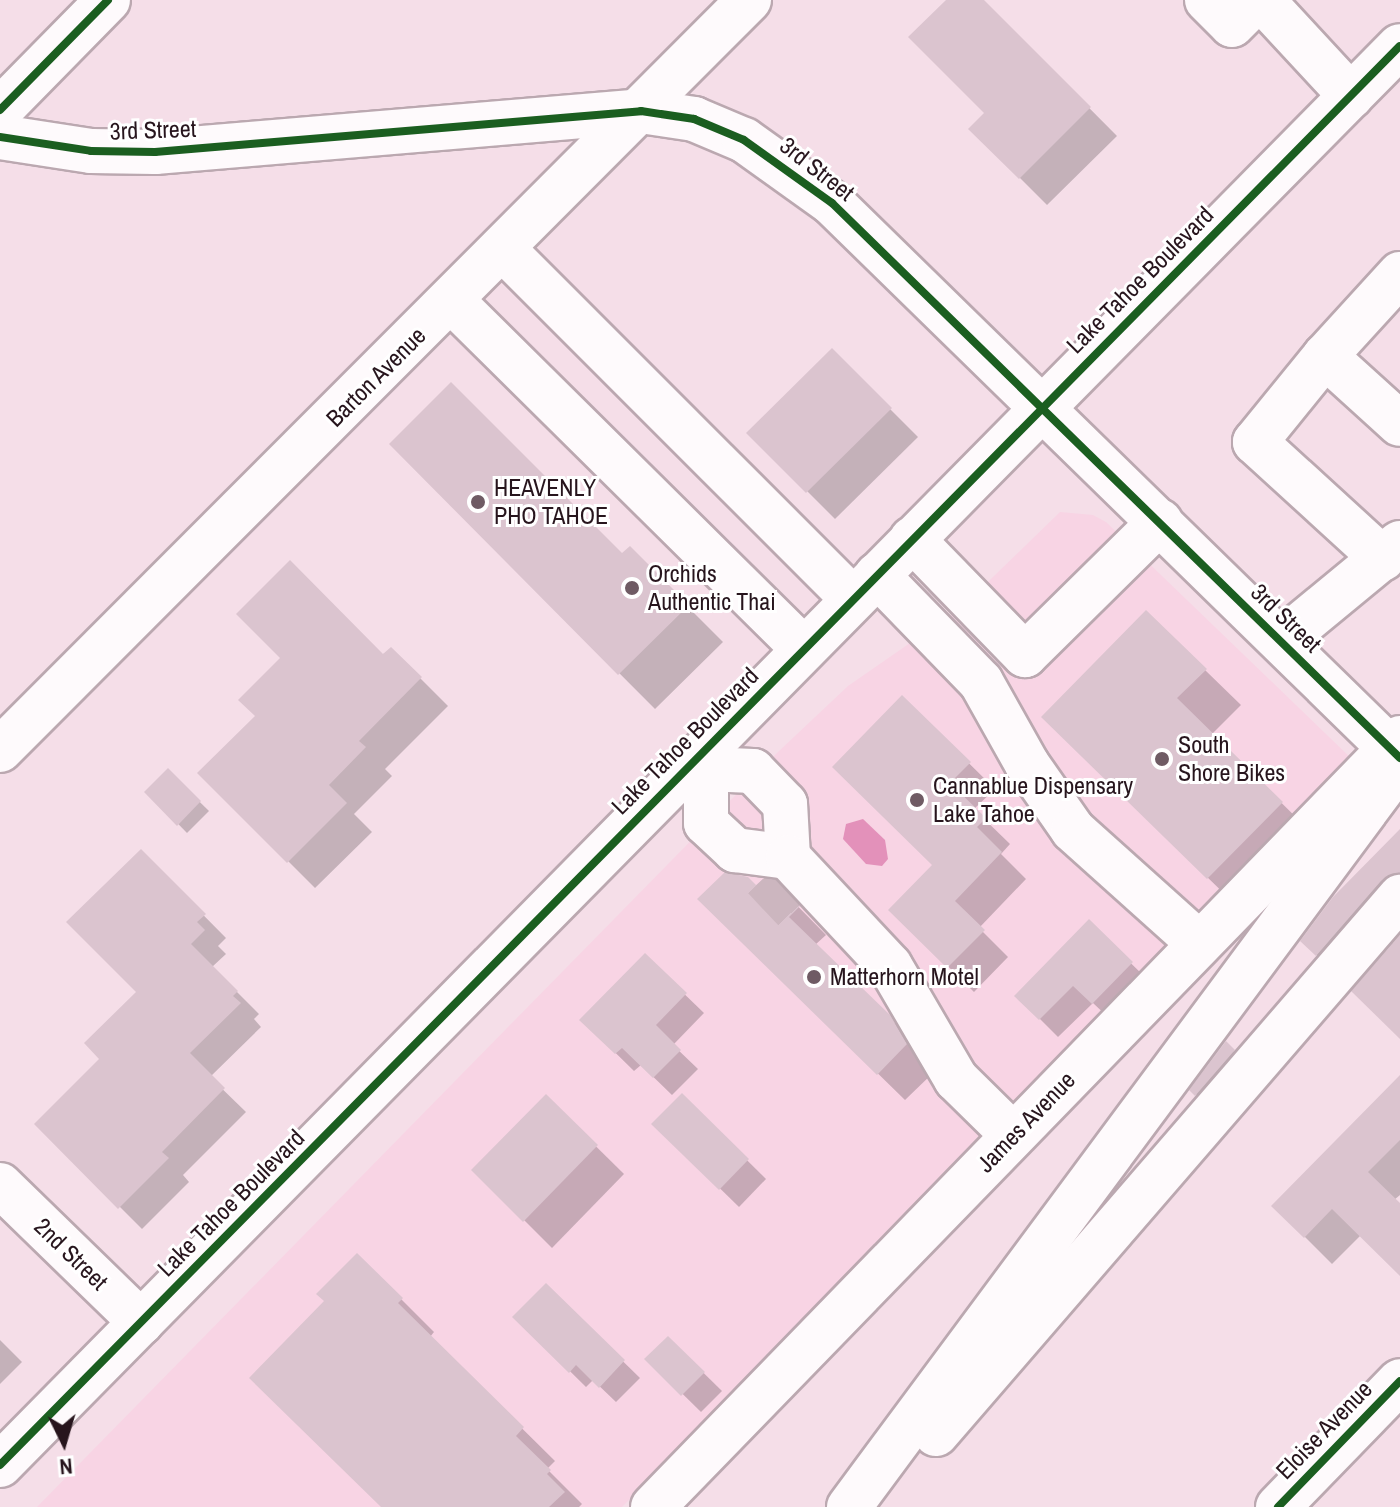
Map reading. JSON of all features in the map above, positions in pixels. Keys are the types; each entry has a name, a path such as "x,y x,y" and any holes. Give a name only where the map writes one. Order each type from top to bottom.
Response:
{"main road":[{"path":"0,110 108,0"},
{"name":"Barton Avenue","path":"0,750 452,301 749,0"},
{"path":"1207,0 1232,25 1259,0 1351,96"},
{"name":"Lake Tahoe Boulevard","path":"0,1465 700,765 804,649 1400,46"},
{"name":"3rd Street","path":"0,137 91,151 155,152 641,111 694,119 744,140 792,171 1042,406 1398,759"},
{"path":"503,249 865,587 981,682 1027,764 1073,830 1199,943"},
{"path":"1281,641 1391,551 1255,442 1325,356 1400,274"},
{"path":"452,301 804,649"},
{"path":"1325,356 1400,424"},
{"path":"912,539 1025,655 1160,522"},
{"path":"850,1507 1398,759"},
{"name":"James Avenue","path":"653,1507 1199,943 1398,759"},
{"path":"762,861 785,804 753,771 700,765 706,823 762,861 841,913 890,966 956,1079 1013,1135"},
{"path":"873,1507 1400,897"},
{"path":"795,911 841,913"},
{"name":"2nd Street","path":"0,1185 141,1322"},
{"name":"Eloise Avenue","path":"1278,1507 1400,1381"}],"shaded area":[{"path":"1060,512 1093,515 1106,522 1356,763 622,1507 37,1507 778,752 848,686 962,607"},
{"path":"863,819 885,840 888,859 882,866 866,864 843,839 846,824"}],"building":[{"path":"946,0 984,0 1091,107 1019,179 968,129 984,113 908,37"},
{"path":"832,348 892,408 806,493 746,433"},
{"path":"451,382 622,553 630,546 689,605 618,675 389,444"},
{"path":"290,560 383,654 391,647 422,677 359,741 366,747 329,785 347,803 287,863 197,773 255,716 238,700 280,658 236,614"},
{"name":"South Shore Bikes","path":"1146,610 1207,669 1177,698 1283,802 1207,879 1041,717"},
{"name":"Cannablue Dispensary Lake Tahoe","path":"902,695 971,762 950,783 986,818 977,827 1002,852 955,901 985,930 947,968 888,910 932,865 832,767"},
{"path":"168,768 201,801 177,826 144,792"},
{"path":"1400,829 1400,873 1381,881 1316,956 1300,941 1333,897"},
{"path":"141,849 206,914 197,922 205,930 191,944 238,991 233,996 241,1003 190,1053 225,1088 162,1152 169,1158 118,1209 34,1124 99,1059 84,1043 136,992 66,922"},
{"name":"Matterhorn Motel","path":"725,872 748,877 756,885 763,879 776,881 800,906 789,917 890,1015 907,1044 877,1075 697,899"},
{"path":"1089,919 1133,962 1092,1004 1073,986 1039,1020 1014,996"},
{"path":"1400,935 1400,1039 1351,991"},
{"path":"645,953 687,993 656,1025 681,1050 653,1078 622,1048 615,1054 579,1020"},
{"path":"1226,1041 1235,1050 1195,1096 1189,1090"},
{"path":"1400,1075 1400,1140 1368,1172 1400,1203 1400,1276 1332,1209 1304,1238 1271,1206"},
{"path":"682,1093 749,1159 719,1190 651,1124"},
{"path":"546,1094 598,1145 523,1222 471,1170"},
{"path":"357,1253 403,1298 398,1303 524,1427 516,1436 551,1470 547,1474 565,1492 549,1507 381,1507 249,1378 324,1301 316,1294"},
{"path":"546,1283 625,1360 599,1388 576,1365 569,1373 512,1317"},
{"path":"668,1336 705,1372 681,1396 644,1359"}],"tunnel":[{"path":"764,878 795,911"}],"cycle path":[{"path":"0,110 108,0"},
{"path":"0,1465 1400,46"},
{"path":"0,137 91,151 155,152 641,111 694,119 744,140 832,203 1400,758"},
{"path":"1278,1507 1400,1381"}],"place":[{"name":"HEAVENLY PHO TAHOE","path":"478,502"},
{"name":"Orchids Authentic Thai","path":"632,588"},
{"name":"South Shore Bikes","path":"1162,759"},
{"name":"Cannablue Dispensary Lake Tahoe","path":"917,800"},
{"name":"Matterhorn Motel","path":"814,977"}]}
